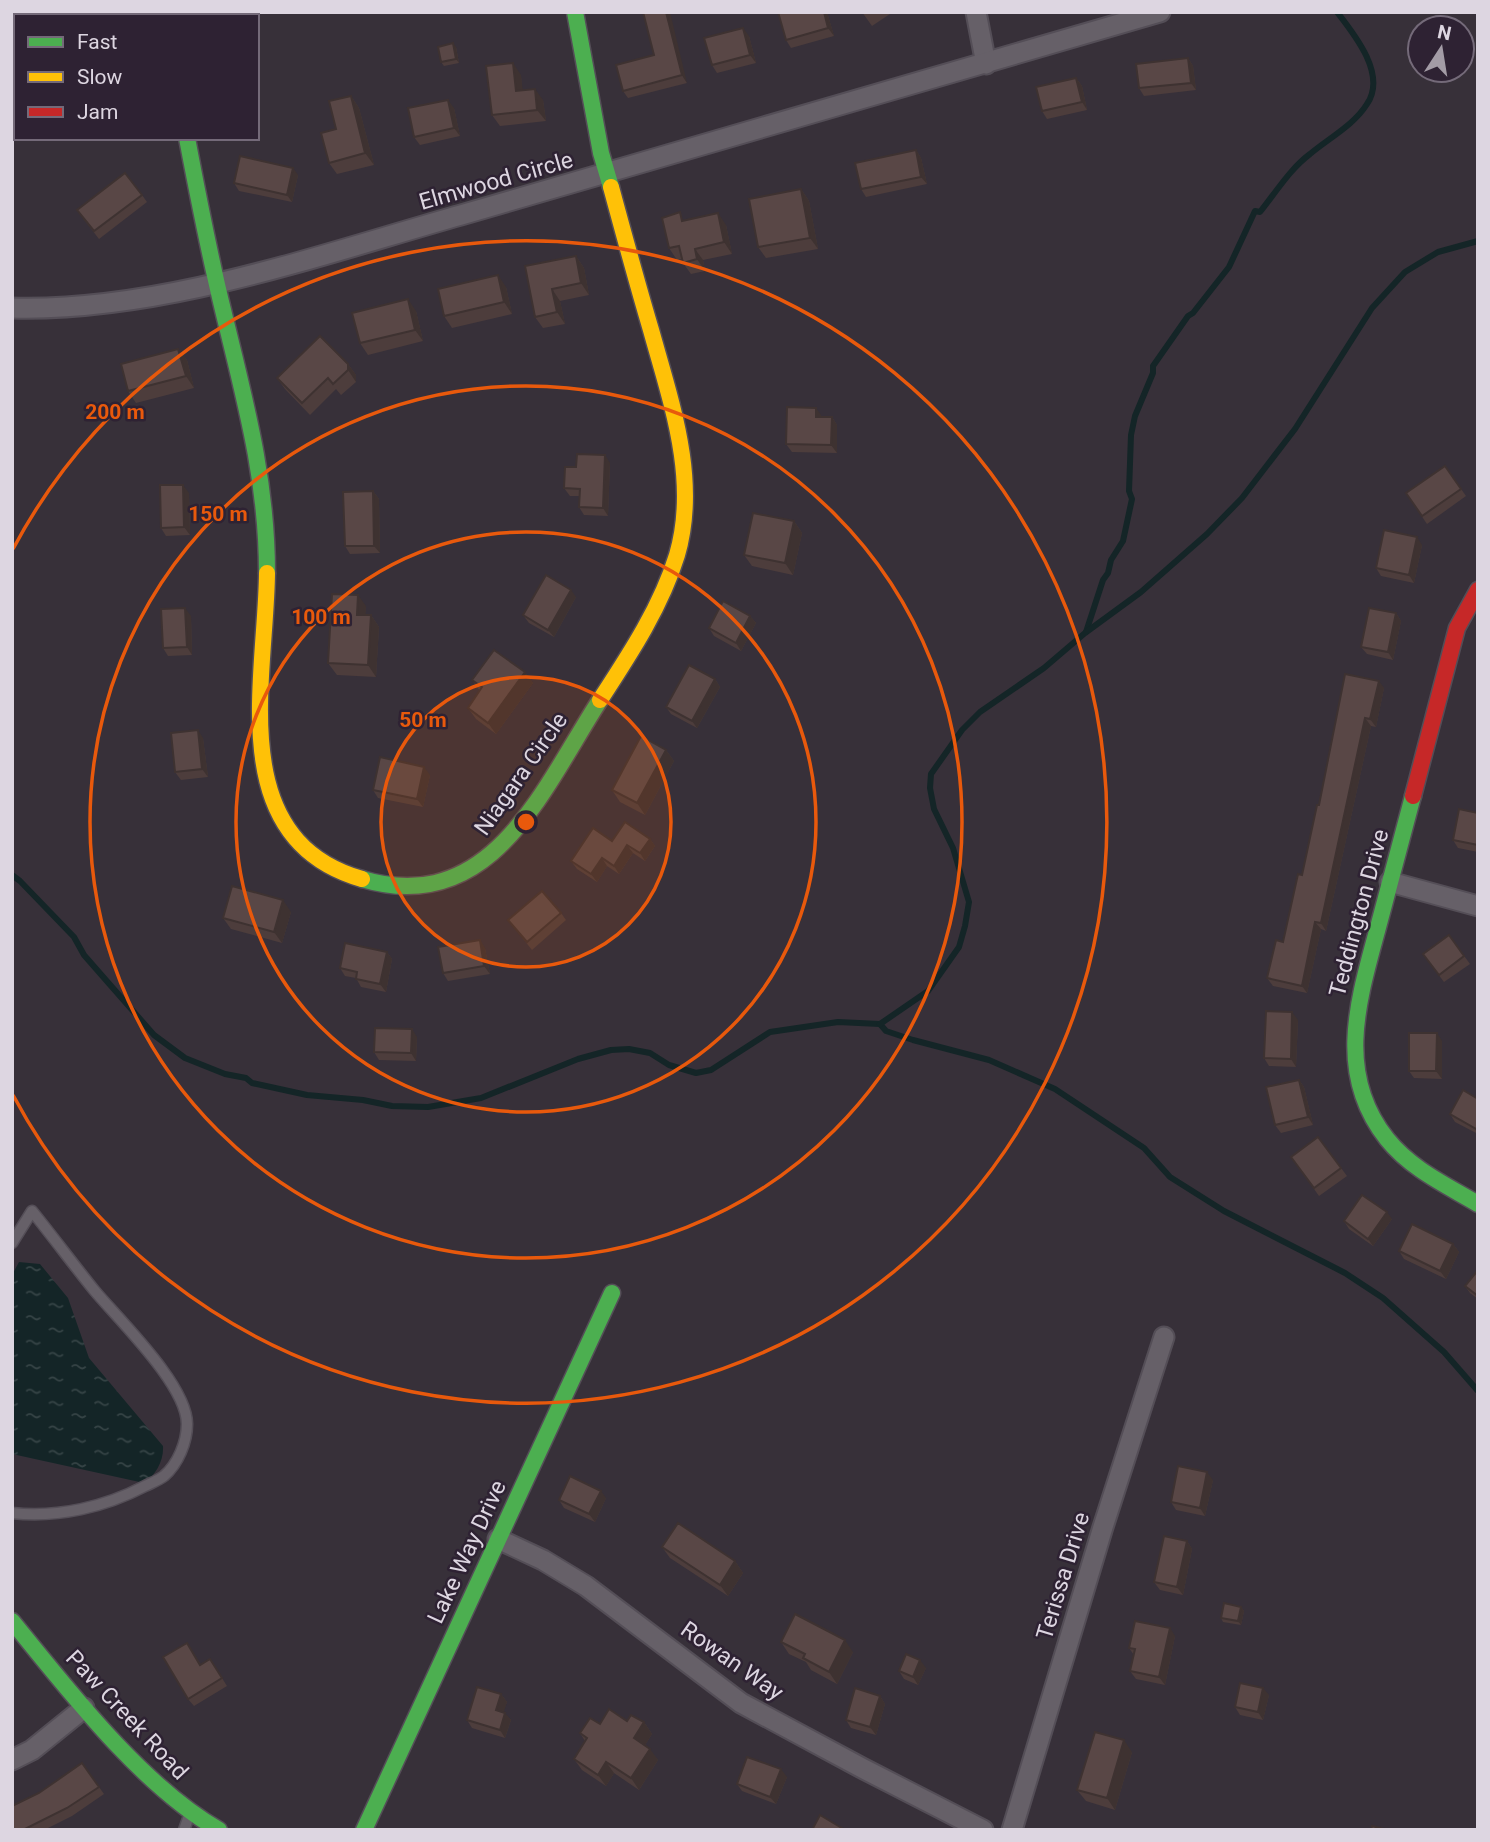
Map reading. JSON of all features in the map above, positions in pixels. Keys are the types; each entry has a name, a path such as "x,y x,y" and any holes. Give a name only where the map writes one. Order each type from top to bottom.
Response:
{"street":[{"name":"Niagara Circle","path":"187,140 216,282 251,423 265,509 268,580 258,748 263,779 272,804 296,840 315,857 336,869 355,878 391,886 417,886 444,881 491,856 538,798 661,597 681,536 685,500 684,463 676,420 606,174 575,12"},
{"path":"976,12 986,64"},
{"name":"Elmwood Circle","path":"12,308 84,307 162,294 373,242 1160,12"},
{"name":"Teddington Drive","path":"1478,590 1457,628 1358,1003 1354,1027 1358,1083 1375,1122 1392,1145 1426,1174 1478,1204"},
{"path":"1390,882 1478,906"},
{"name":"Lake Way Drive","path":"364,1830 612,1293"},
{"name":"Terissa Drive","path":"1012,1830 1103,1527 1164,1338"},
{"name":"Rowan Way","path":"498,1539 543,1560 586,1586 741,1703 983,1830"},
{"name":"Paw Creek Road","path":"12,1621 84,1708 138,1765 190,1812 219,1830"},
{"path":"12,1760 32,1750 84,1708"}],"lane":[{"path":"12,1243 32,1211 166,1375 181,1400 187,1422 184,1448 164,1476 134,1492 102,1504 64,1513 12,1513"},
{"path":"184,1830 190,1812"}],"water":[{"path":"19,1262 40,1264 68,1298 89,1358 163,1446 158,1467 144,1483 12,1454 12,1275"}],"building":[{"path":"56,12 82,12 82,14"},
{"path":"643,12 666,12 682,75 623,91 616,65 654,55"},
{"path":"778,12 824,12 828,28 786,40"},
{"path":"743,28 750,55 712,65 704,38"},
{"path":"453,43 456,59 441,62 438,47"},
{"path":"1188,58 1191,83 1139,88 1136,64"},
{"path":"513,63 516,91 535,89 537,110 492,115 486,66"},
{"path":"1076,78 1082,102 1042,111 1036,87"},
{"path":"351,96 365,153 329,163 321,133 336,129 329,101"},
{"path":"448,100 454,128 414,137 408,108"},
{"path":"916,150 921,177 861,189 855,163"},
{"path":"240,156 293,168 287,195 234,183"},
{"path":"125,173 142,195 94,231 77,210"},
{"path":"801,189 810,238 758,247 749,199"},
{"path":"680,212 682,221 718,213 724,242 695,249 697,259 683,263 679,246 669,248 662,218"},
{"path":"576,256 581,283 552,289 557,312 535,317 525,266"},
{"path":"498,275 504,302 444,316 438,289"},
{"path":"408,299 415,330 360,343 352,313"},
{"path":"320,336 348,364 348,370 333,384 328,378 302,403 277,378"},
{"path":"178,349 186,376 128,391 121,364"},
{"path":"787,407 816,408 816,417 832,417 831,445 786,444"},
{"path":"577,454 605,455 603,508 579,507 580,489 564,488 565,467 576,467"},
{"path":"1445,466 1461,489 1422,516 1406,493"},
{"path":"160,485 183,485 184,527 161,528"},
{"path":"373,491 374,546 345,546 343,492"},
{"path":"753,513 794,521 785,563 744,555"},
{"path":"1384,530 1417,537 1409,575 1376,568"},
{"path":"546,575 571,590 548,630 523,615"},
{"path":"332,594 358,595 357,615 371,615 368,665 328,663"},
{"path":"723,601 750,616 736,643 709,628"},
{"path":"185,608 187,647 163,648 161,609"},
{"path":"1369,608 1396,613 1388,652 1361,647"},
{"path":"494,650 525,672 488,723 468,708 482,687 472,680"},
{"path":"689,665 715,679 692,721 666,707"},
{"path":"1345,674 1379,681 1370,719 1365,718 1321,923 1315,922 1302,986 1267,978 1276,940 1283,942 1298,874 1302,875"},
{"path":"198,730 202,769 175,772 171,733"},
{"path":"641,736 666,750 637,803 612,790"},
{"path":"380,757 424,767 417,799 373,790"},
{"path":"1459,809 1478,813 1478,845 1453,840"},
{"path":"625,822 650,839 640,853 627,845 614,866 602,858 591,874 571,861 593,828 612,841"},
{"path":"232,886 283,900 274,932 223,918"},
{"path":"542,891 561,913 527,942 508,920"},
{"path":"1449,935 1464,956 1439,975 1423,954"},
{"path":"480,940 484,966 443,973 438,947"},
{"path":"345,943 387,952 380,984 356,979 357,972 340,968"},
{"path":"1266,1011 1292,1012 1291,1059 1264,1058"},
{"path":"375,1028 412,1029 411,1053 374,1052"},
{"path":"1409,1033 1437,1033 1436,1071 1409,1071"},
{"path":"1299,1080 1308,1117 1275,1125 1266,1087"},
{"path":"1463,1090 1478,1099 1478,1130 1450,1114"},
{"path":"1318,1137 1341,1168 1314,1188 1291,1157"},
{"path":"1362,1195 1387,1212 1368,1239 1344,1221"},
{"path":"1412,1224 1453,1244 1440,1271 1399,1251"},
{"path":"1478,1270 1478,1296 1465,1286"},
{"path":"1178,1466 1207,1472 1200,1508 1171,1502"},
{"path":"570,1476 601,1491 589,1514 559,1500"},
{"path":"678,1523 735,1561 720,1585 662,1547"},
{"path":"1164,1536 1187,1541 1177,1587 1154,1582"},
{"path":"1224,1603 1241,1607 1238,1621 1221,1618"},
{"path":"795,1614 845,1640 829,1672 803,1658 805,1654 781,1642"},
{"path":"1135,1621 1170,1628 1159,1677 1130,1671 1135,1649 1129,1648"},
{"path":"187,1643 200,1665 210,1659 222,1678 188,1699 163,1657"},
{"path":"906,1654 920,1660 913,1677 899,1671"},
{"path":"1240,1683 1263,1688 1258,1712 1235,1707"},
{"path":"477,1687 501,1694 496,1710 505,1713 500,1730 467,1720"},
{"path":"855,1688 880,1696 870,1727 846,1720"},
{"path":"609,1709 627,1721 631,1715 644,1722 634,1738 650,1749 631,1778 606,1762 598,1775 574,1759 587,1738 580,1733 590,1718 600,1724"},
{"path":"1095,1732 1124,1740 1107,1798 1077,1790"},
{"path":"747,1757 781,1769 770,1797 737,1784"},
{"path":"82,1763 99,1787 67,1808 23,1830 12,1830 12,1806 39,1793"},
{"path":"820,1815 845,1830 812,1830"},
{"path":"1372,1826 1388,1830 1371,1830"}],"waterway":[{"path":"1086,632 1111,560 1123,541 1132,499 1129,491 1131,435 1135,416 1153,373 1153,366 1188,316 1229,267 1255,211 1260,212 1303,160 1362,112 1372,93 1371,68 1366,56 1337,12"},
{"path":"880,1024 928,991 959,947 965,926 969,902 953,848 934,809 930,788 931,774 962,730 980,712 1044,668 1085,633 1141,592 1207,534 1242,498 1295,429 1372,308 1405,272 1438,252 1478,241"},
{"path":"12,875 74,937 84,955 154,1035 185,1058 225,1074 307,1095 363,1100 392,1106 428,1107 481,1098 578,1059 611,1050 629,1049 650,1053 669,1065 696,1073 711,1070 770,1032 838,1022 880,1024 886,1031 913,1040 989,1060 1055,1089 1144,1148 1170,1177 1224,1211 1345,1273 1383,1298 1444,1352 1478,1391"}],"traffic: fast":[{"path":"575,12 601,153 611,187"},
{"path":"187,140 259,472 267,573"},
{"path":"362,879 407,886 446,880 479,863 508,837 534,806 600,700"},
{"path":"1413,796 1359,1004 1356,1060 1360,1087 1370,1113 1396,1150 1418,1168 1478,1204"},
{"path":"364,1830 612,1293"},
{"path":"12,1621 82,1706 134,1763 190,1811 219,1830"}],"traffic: slow":[{"path":"600,700 654,612 670,574 683,527 685,498 684,470 674,413 611,187"},
{"path":"267,573 260,706 262,751 271,793 288,829 318,859 362,879"}],"traffic: jam":[{"path":"1413,796 1457,628 1478,590"}]}
